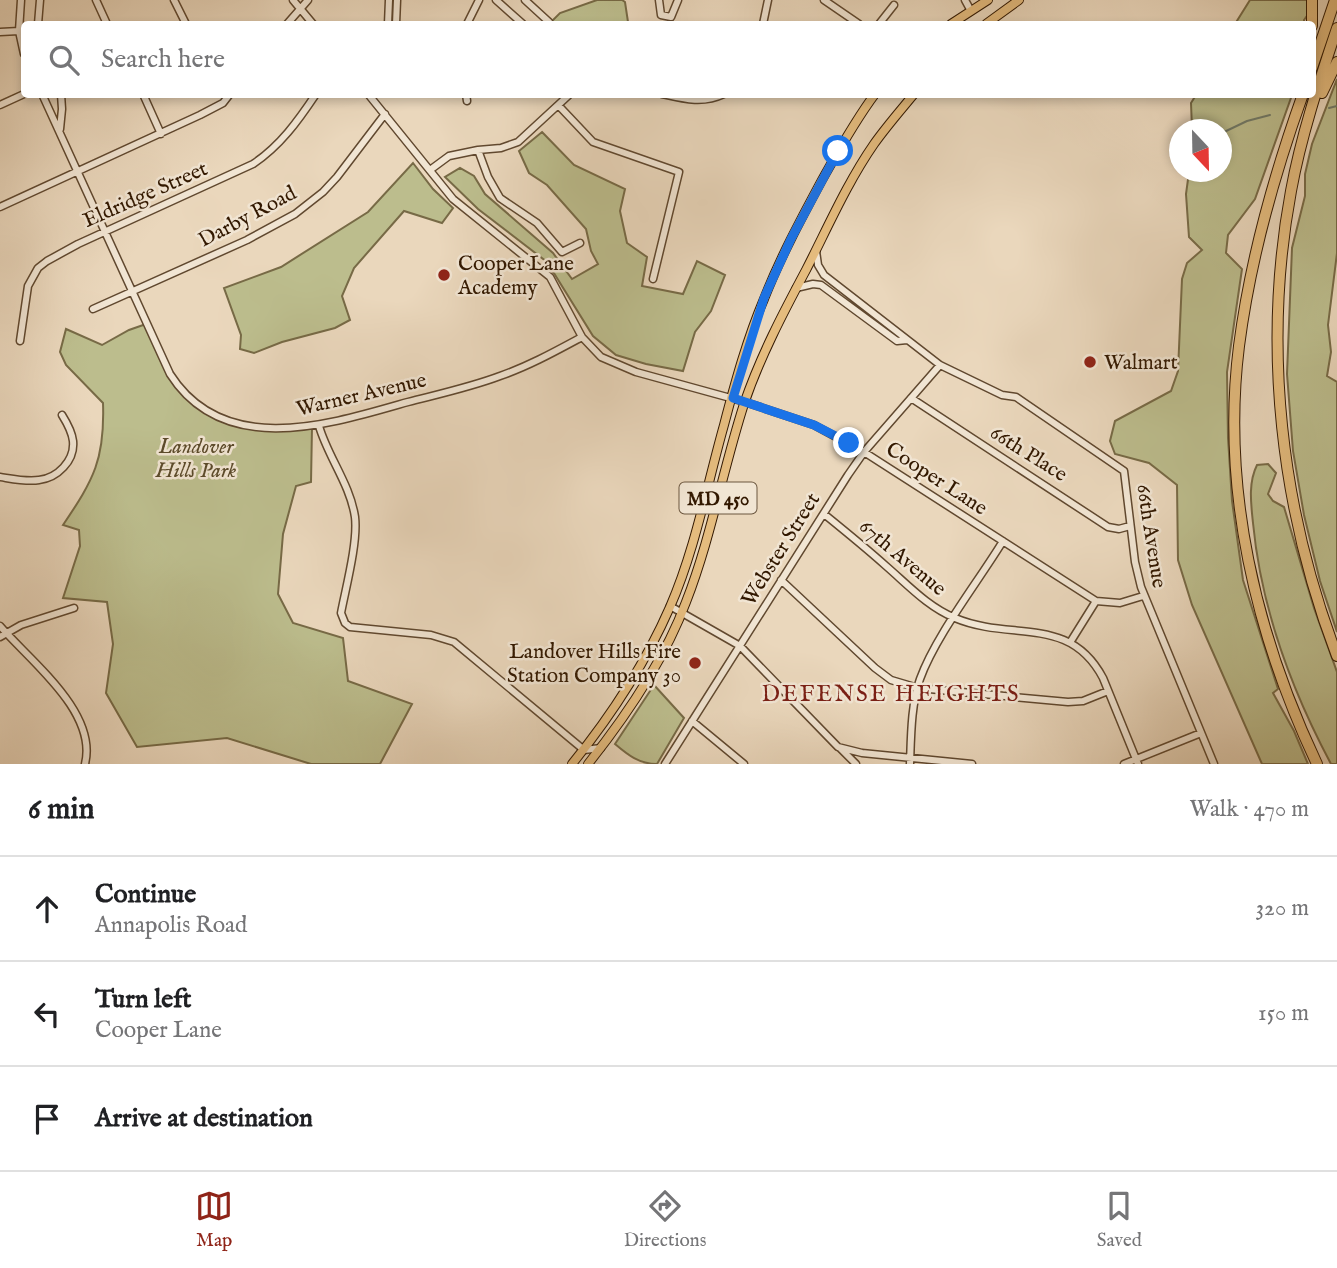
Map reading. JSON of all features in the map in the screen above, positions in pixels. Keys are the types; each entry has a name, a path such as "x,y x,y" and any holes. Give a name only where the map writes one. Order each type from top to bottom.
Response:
{"highway":[{"path":"1312,0 1312,21"},
{"path":"1316,56 1335,0"},
{"path":"1316,97 1337,28"},
{"path":"1303,139 1337,62"},
{"path":"1300,98 1265,218 1245,305 1236,384 1236,452 1247,552 1262,621 1284,688 1317,764"},
{"path":"1316,98 1291,188 1283,247 1278,350 1281,418 1289,481 1301,541 1318,603 1337,656"}],"main road":[{"path":"956,21 988,0"},
{"path":"990,21 1019,0"},
{"name":"MD 450","path":"572,764 625,692 670,606 688,556 754,325 776,270 850,128 872,98"},
{"name":"MD 450","path":"588,764 644,684 682,611 694,580 745,402 796,288 868,154 911,98"}],"street":[{"path":"21,0 21,40"},
{"path":"38,21 40,0"},
{"path":"96,0 106,21"},
{"path":"174,0 184,21"},
{"path":"293,0 311,21"},
{"path":"289,21 308,0"},
{"path":"388,21 389,0"},
{"path":"396,21 397,0"},
{"path":"468,21 479,0"},
{"path":"496,0 520,21"},
{"path":"525,0 548,21"},
{"path":"659,0 662,15 671,17 678,0"},
{"path":"764,21 768,0"},
{"path":"824,0 855,21"},
{"path":"965,0 971,11"},
{"path":"881,21 894,5"},
{"path":"0,32 19,30"},
{"path":"0,105 21,95"},
{"name":"Warner Avenue","path":"44,98 170,374 183,393 197,406 225,420 251,426 319,426 500,376 582,337"},
{"name":"Warner Avenue","path":"60,131 61,98"},
{"path":"144,98 160,134"},
{"path":"0,206 160,134 214,108 225,98"},
{"name":"Eldridge Street","path":"20,341 26,293 38,268 58,253 253,164 290,131 313,98"},
{"name":"Cooper Lane","path":"372,98 453,199 550,277 582,337 593,351 621,367 733,398 814,425 864,452 1096,601"},
{"path":"430,170 449,156 501,148 518,142 566,98"},
{"path":"678,98 690,101 716,98"},
{"path":"559,106 593,142 679,172 653,279"},
{"name":"Darby Road","path":"93,309 247,240 295,214 337,177 384,114"},
{"path":"478,150 488,177 500,198 537,223 562,252 580,243"},
{"name":"66th Avenue","path":"816,249 818,265 824,275 940,365 1002,396 1016,397 1124,471 1135,562 1143,596 1214,764"},
{"name":"66th Avenue","path":"796,288 821,285 897,341 907,340"},
{"name":"Webster Street","path":"665,764 864,452 940,365"},
{"name":"66th Place","path":"911,398 1108,527 1119,529 1130,526"},
{"path":"0,477 36,481 51,477 65,466 73,445 71,433 62,415"},
{"path":"319,426 326,447 342,476 355,516 341,613 345,623 350,627 431,635 454,642 584,750 601,748"},
{"name":"67th Avenue","path":"824,514 926,601 954,617 984,626 1046,634 1071,641 1096,664 1137,762"},
{"path":"910,762 918,688 925,668 1003,541"},
{"path":"781,580 883,674 900,683 918,688 1076,702 1108,691"},
{"path":"1071,641 1096,601 1120,603 1143,596"},
{"path":"670,606 740,646 856,764"},
{"path":"3,635 21,625 74,608"},
{"path":"0,626 3,635 73,708 84,736 85,764"},
{"path":"692,721 744,764"},
{"path":"1124,764 1137,762 1201,733"},
{"path":"838,747 910,762 971,764"}],"green space":[{"path":"597,0 622,0 625,2 628,21 552,21 560,13"},
{"path":"1250,0 1308,0 1309,13 1304,21 1237,21"},
{"path":"1337,79 1337,253 1328,325 1331,352 1327,376 1337,382 1337,632 1320,581 1304,515 1293,451 1287,374 1292,248 1305,196 1305,174 1312,144"},
{"path":"1194,98 1291,98 1255,199 1228,235 1226,253 1242,269 1227,372 1228,438 1232,501 1243,580 1278,689 1273,693 1308,764 1262,764 1192,605 1178,560 1177,485 1149,463 1115,454 1110,441 1115,421 1171,391 1178,371 1182,279 1187,263 1202,250 1189,237 1188,182 1232,182 1232,119 1192,119 1191,103"},
{"path":"542,132 574,165 625,189 620,211 627,243 647,257 642,286 683,294 697,261 725,275 711,311 695,332 683,371 616,355 593,336 547,262 478,209 445,177 460,168 474,176 485,194 553,253 572,279 598,264 591,251 586,229 547,185 529,173 519,151"},
{"path":"413,163 433,189 453,208 442,223 404,211 354,268 342,296 350,320 335,328 282,342 254,353 240,349 241,335 224,288 281,267 368,212"},
{"name":"Landover Hills Park","path":"146,324 183,392 225,420 260,428 312,427 311,482 296,486 283,534 278,594 293,623 343,638 348,681 412,704 380,764 311,764 227,738 137,747 106,693 113,644 107,602 63,598 80,546 79,530 63,525 83,494 95,468 102,439 103,403 66,365 60,352 66,329 102,345"},
{"path":"1268,464 1276,473 1268,494 1273,501 1284,507 1314,608 1337,672 1337,764 1331,764 1303,707 1280,647 1263,586 1251,494 1257,465"},
{"path":"654,685 684,718 657,764 651,764 639,761 615,744"}],"waterway":[{"path":"1329,108 1337,106"},
{"path":"1232,128 1270,115"}],"place":[{"name":"Cooper Lane Academy","path":"444,275"},
{"name":"Walmart","path":"1090,362"},
{"name":"Landover Hills Fire Station Company 30","path":"695,663"}],"district":[{"name":"DEFENSE HEIGHTS","path":"891,693"}],"route":[{"path":"838,151 791,239 764,298 733,398 814,425 849,443"}]}
